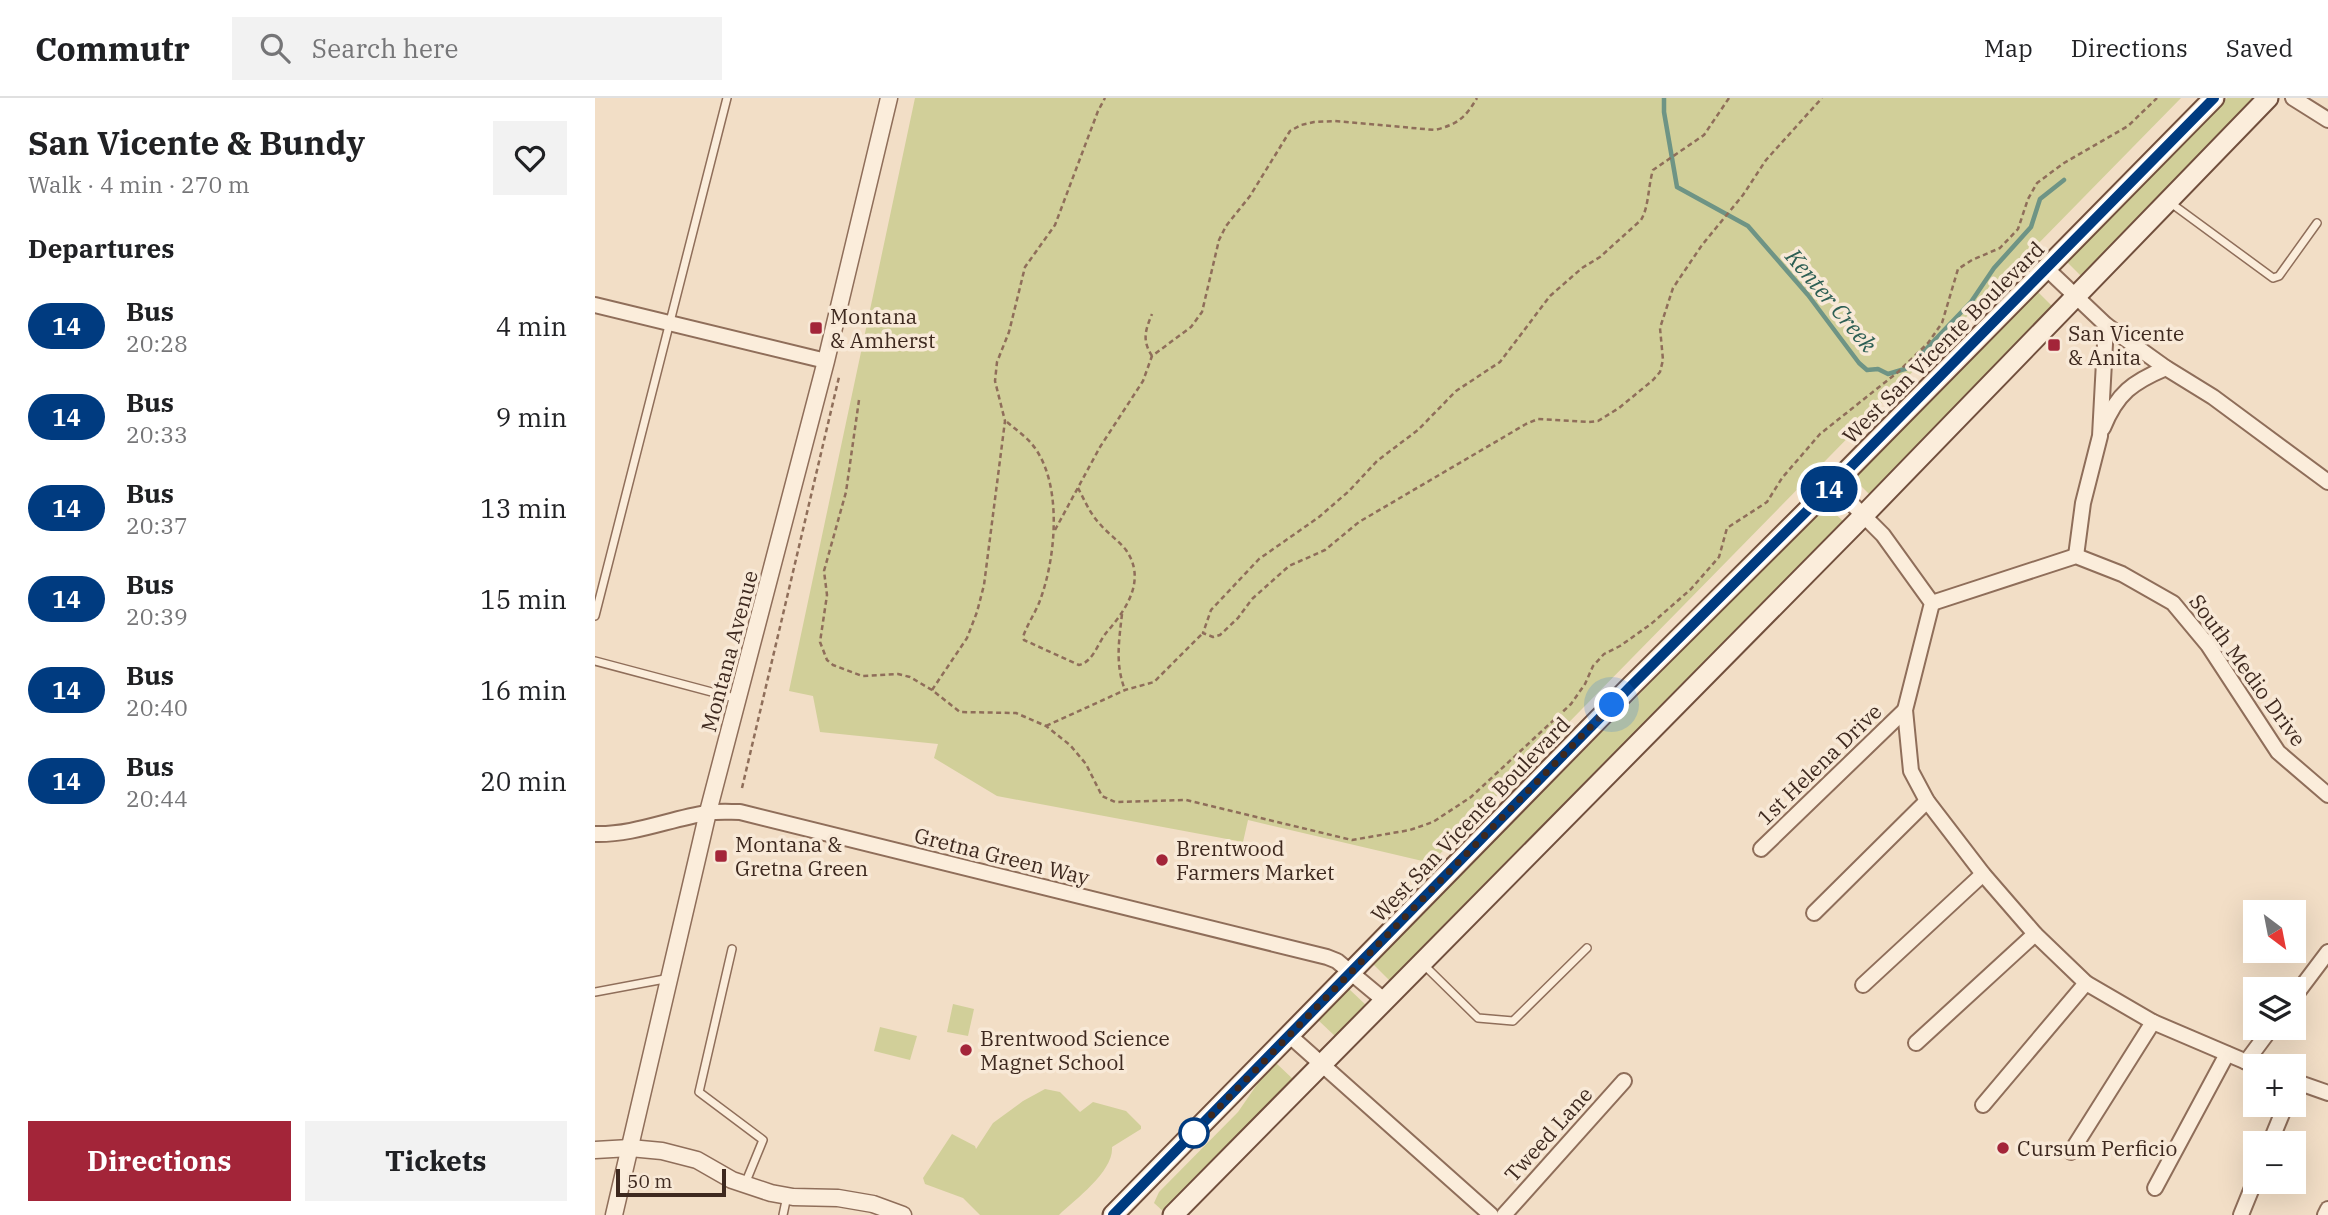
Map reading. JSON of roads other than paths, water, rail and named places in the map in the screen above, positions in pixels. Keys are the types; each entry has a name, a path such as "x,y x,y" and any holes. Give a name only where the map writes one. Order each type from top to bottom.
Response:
{"main road":[{"name":"West San Vicente Boulevard","path":"1124,1212 1290,1036 1631,686 2047,270 2214,98"},
{"path":"1173,1215 1863,516 2073,296 2268,98"}],"street":[{"name":"Montana Avenue","path":"614,1215 708,812 826,361 889,98"},
{"path":"2293,98 2328,120"},
{"path":"2047,270 2106,325 2166,368 2213,397 2328,482"},
{"path":"595,305 826,361"},
{"path":"2100,436 2106,325"},
{"path":"1932,603 2076,556 2083,503 2100,436 2110,414 2129,387 2138,380 2166,368"},
{"path":"1833,485 1883,534 1932,603 1905,710 1912,771 1927,801 1983,874 2035,934 2086,983 2153,1022 2243,1061"},
{"name":"South Medio Drive","path":"2076,556 2122,574 2173,603 2209,645 2278,752 2328,795"},
{"name":"1st Helena Drive","path":"1761,849 1905,710"},
{"path":"1814,913 1927,801"},
{"name":"Gretna Green Way","path":"595,834 642,830 708,812 740,812 1327,957 1336,961 1385,1001"},
{"path":"1863,985 1983,874"},
{"path":"1916,1044 2035,934"},
{"path":"2306,981 2328,952"},
{"path":"1983,1105 2086,983"},
{"path":"2071,1152 2153,1022"},
{"path":"1290,1036 1491,1215"},
{"path":"2155,1188 2227,1054"},
{"name":"Tweed Lane","path":"1504,1215 1624,1081"},
{"path":"2306,1086 2328,1093"},
{"path":"595,1150 630,1148 662,1151 697,1160 744,1185 787,1196 838,1198 903,1215"},
{"path":"2241,1215 2250,1194"},
{"path":"2325,1215 2328,1209"}],"lane":[{"path":"595,616 727,98"},
{"path":"2168,201 2273,278 2279,276 2316,223"},
{"path":"595,661 739,699"},
{"path":"1421,962 1478,1018 1513,1021 1587,948"},
{"path":"732,949 699,1092 763,1140 744,1185"},
{"path":"595,992 670,978"},
{"path":"783,1215 787,1196"}],"waterway":[{"name":"Kenter Creek","path":"1664,98 1677,187 1748,226 1808,295 1867,370 1878,369 1888,374 1908,368 1971,302 1994,268 2031,227 2040,199 2064,180"}],"place":[{"name":"Montana & Amherst","path":"816,328"},
{"name":"San Vicente & Anita","path":"2054,345"},
{"name":"Montana & Gretna Green","path":"721,856"},
{"name":"Brentwood Farmers Market","path":"1162,860"},
{"name":"Brentwood Science Magnet School","path":"966,1050"},
{"name":"Cursum Perficio","path":"2003,1148"}]}
